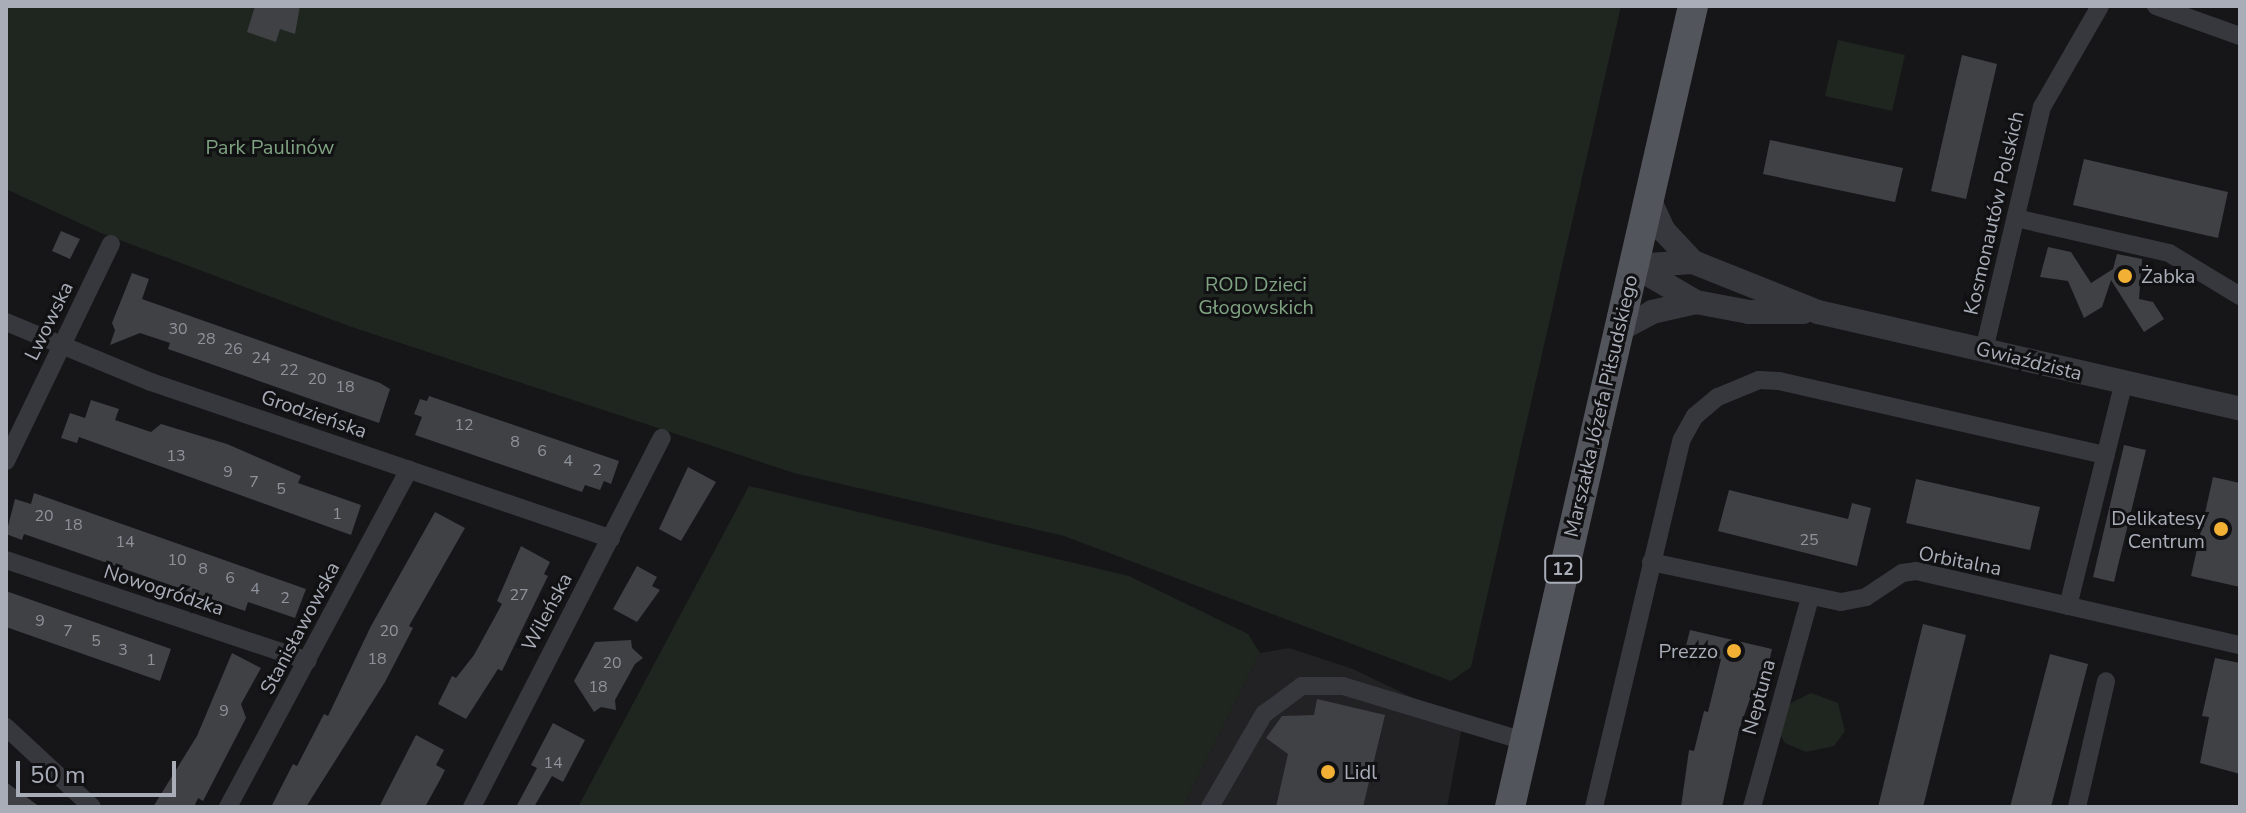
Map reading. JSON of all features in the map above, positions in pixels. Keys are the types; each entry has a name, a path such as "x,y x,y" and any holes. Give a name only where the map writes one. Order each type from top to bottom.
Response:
{"main road":[{"name":"Marszałka Józefa Piłsudskiego","path":"1510,807 1693,6"}],"street":[{"name":"Kosmonautów Polskich","path":"1984,350 2042,107 2100,6"},
{"path":"2156,6 2240,36"},
{"path":"1649,199 1664,231 1693,262"},
{"path":"2016,218 2169,253 2240,296"},
{"name":"Lwowska","path":"6,461 111,244"},
{"name":"Gwiaździsta","path":"1634,266 1693,262 1818,312 2123,385 2240,409"},
{"name":"Gwiaździsta","path":"1634,266 1696,302 1749,312 1818,312"},
{"path":"1617,331 1652,312 1696,302"},
{"name":"Grodzieńska","path":"6,322 61,346 611,539"},
{"path":"1594,807 1682,439 1695,416 1718,397 1759,380 2106,455"},
{"path":"2123,385 2068,606 2240,645"},
{"name":"Wileńska","path":"472,807 662,438"},
{"name":"Stanisławowska","path":"228,807 409,469"},
{"name":"Nowogródzka","path":"6,560 308,661"},
{"name":"Orbitalna","path":"1651,562 1810,598 1856,601 1902,573 1916,571 2068,606"},
{"name":"Neptuna","path":"1752,807 1810,598"},
{"path":"2077,807 2106,681"},
{"path":"1210,807 1264,714 1302,686 1343,686 1524,741"},
{"path":"6,727 92,807"}],"shaded area":[{"path":"1289,648 1353,669 1463,722 1447,807 1183,807 1260,653"}],"green space":[{"name":"ROD Dzieci Głogowskich","path":"6,6 1621,6 1471,667 1451,681 1064,536 794,473 349,326 101,233 6,189"},
{"path":"1838,40 1905,55 1892,111 1825,96"},
{"path":"749,486 1129,576 1248,634 1260,653 1183,807 578,807"},
{"path":"1811,693 1838,703 1845,731 1834,746 1806,752 1785,743 1778,730 1789,704"}],"building":[{"path":"255,6 300,6 295,34 280,29 276,42 247,32"},
{"path":"1962,55 1997,64 1966,199 1931,191"},
{"path":"1770,140 1903,168 1895,202 1763,174"},
{"path":"2084,159 2228,192 2218,238 2073,205"},
{"path":"61,231 80,239 70,259 52,251"},
{"path":"2048,247 2071,252 2091,283 2113,269 2117,254 2142,259 2139,299 2153,302 2164,319 2144,332 2111,280 2102,307 2084,318 2068,281 2040,277"},
{"path":"132,273 149,279 142,299 390,389 379,423 168,349 170,343 140,333 110,345 115,330 112,323"},
{"path":"429,396 619,461 611,484 604,481 600,490 585,485 582,492 415,435 422,417 414,414 420,399 427,401"},
{"path":"91,400 119,409 115,420 151,432 161,424 227,444 301,476 298,483 361,505 351,535 79,437 77,443 61,438 70,413 85,418"},
{"path":"2124,445 2146,450 2114,582 2093,577"},
{"path":"688,467 716,482 681,541 659,529"},
{"name":"Delikatesy Centrum","path":"2213,477 2240,483 2240,587 2191,576"},
{"path":"1916,479 2040,507 2030,550 1906,523"},
{"path":"1729,490 1848,519 1852,503 1871,508 1857,566 1718,531"},
{"path":"34,493 306,589 295,618 248,602 245,611 24,534 22,540 6,534 15,499 31,504"},
{"path":"435,512 465,528 409,626 413,628 385,682 306,807 271,807 324,714 328,716 371,626"},
{"path":"521,546 550,562 544,574 548,576 502,671 498,669 466,719 438,704 452,676 456,678 474,655 502,604 497,601"},
{"path":"637,566 657,577 652,586 660,590 637,622 613,609"},
{"path":"6,591 171,649 160,681 6,627"},
{"path":"1923,624 1966,635 1923,807 1878,807"},
{"path":"1690,630 1772,649 1762,693 1753,690 1739,730 1722,807 1681,807 1689,750 1694,751 1704,711 1708,712 1721,659 1685,650"},
{"path":"631,640 632,648 643,658 635,664 615,700 616,710 601,707 594,712 574,681 595,642"},
{"path":"232,653 261,668 241,704 246,718 203,801 198,798 194,807 153,807 197,736"},
{"path":"2050,654 2088,664 2051,807 2010,807"},
{"path":"2215,658 2240,663 2240,774 2200,763 2209,717 2202,716"},
{"name":"Lidl","path":"1317,699 1385,715 1363,807 1276,807 1288,754 1266,738 1282,716 1314,715"},
{"path":"553,723 585,740 563,782 552,776 534,807 516,807 537,768 531,765"},
{"path":"416,735 444,750 436,765 445,770 441,778 425,807 379,807"},
{"path":"6,782 40,807 6,807"}],"place":[{"name":"Żabka","path":"2125,276"},
{"name":"Delikatesy Centrum","path":"2221,529"},
{"name":"Prezzo","path":"1734,651"},
{"name":"Lidl","path":"1328,772"}],"park label":[{"name":"Park Paulinów","path":"270,147"}]}
